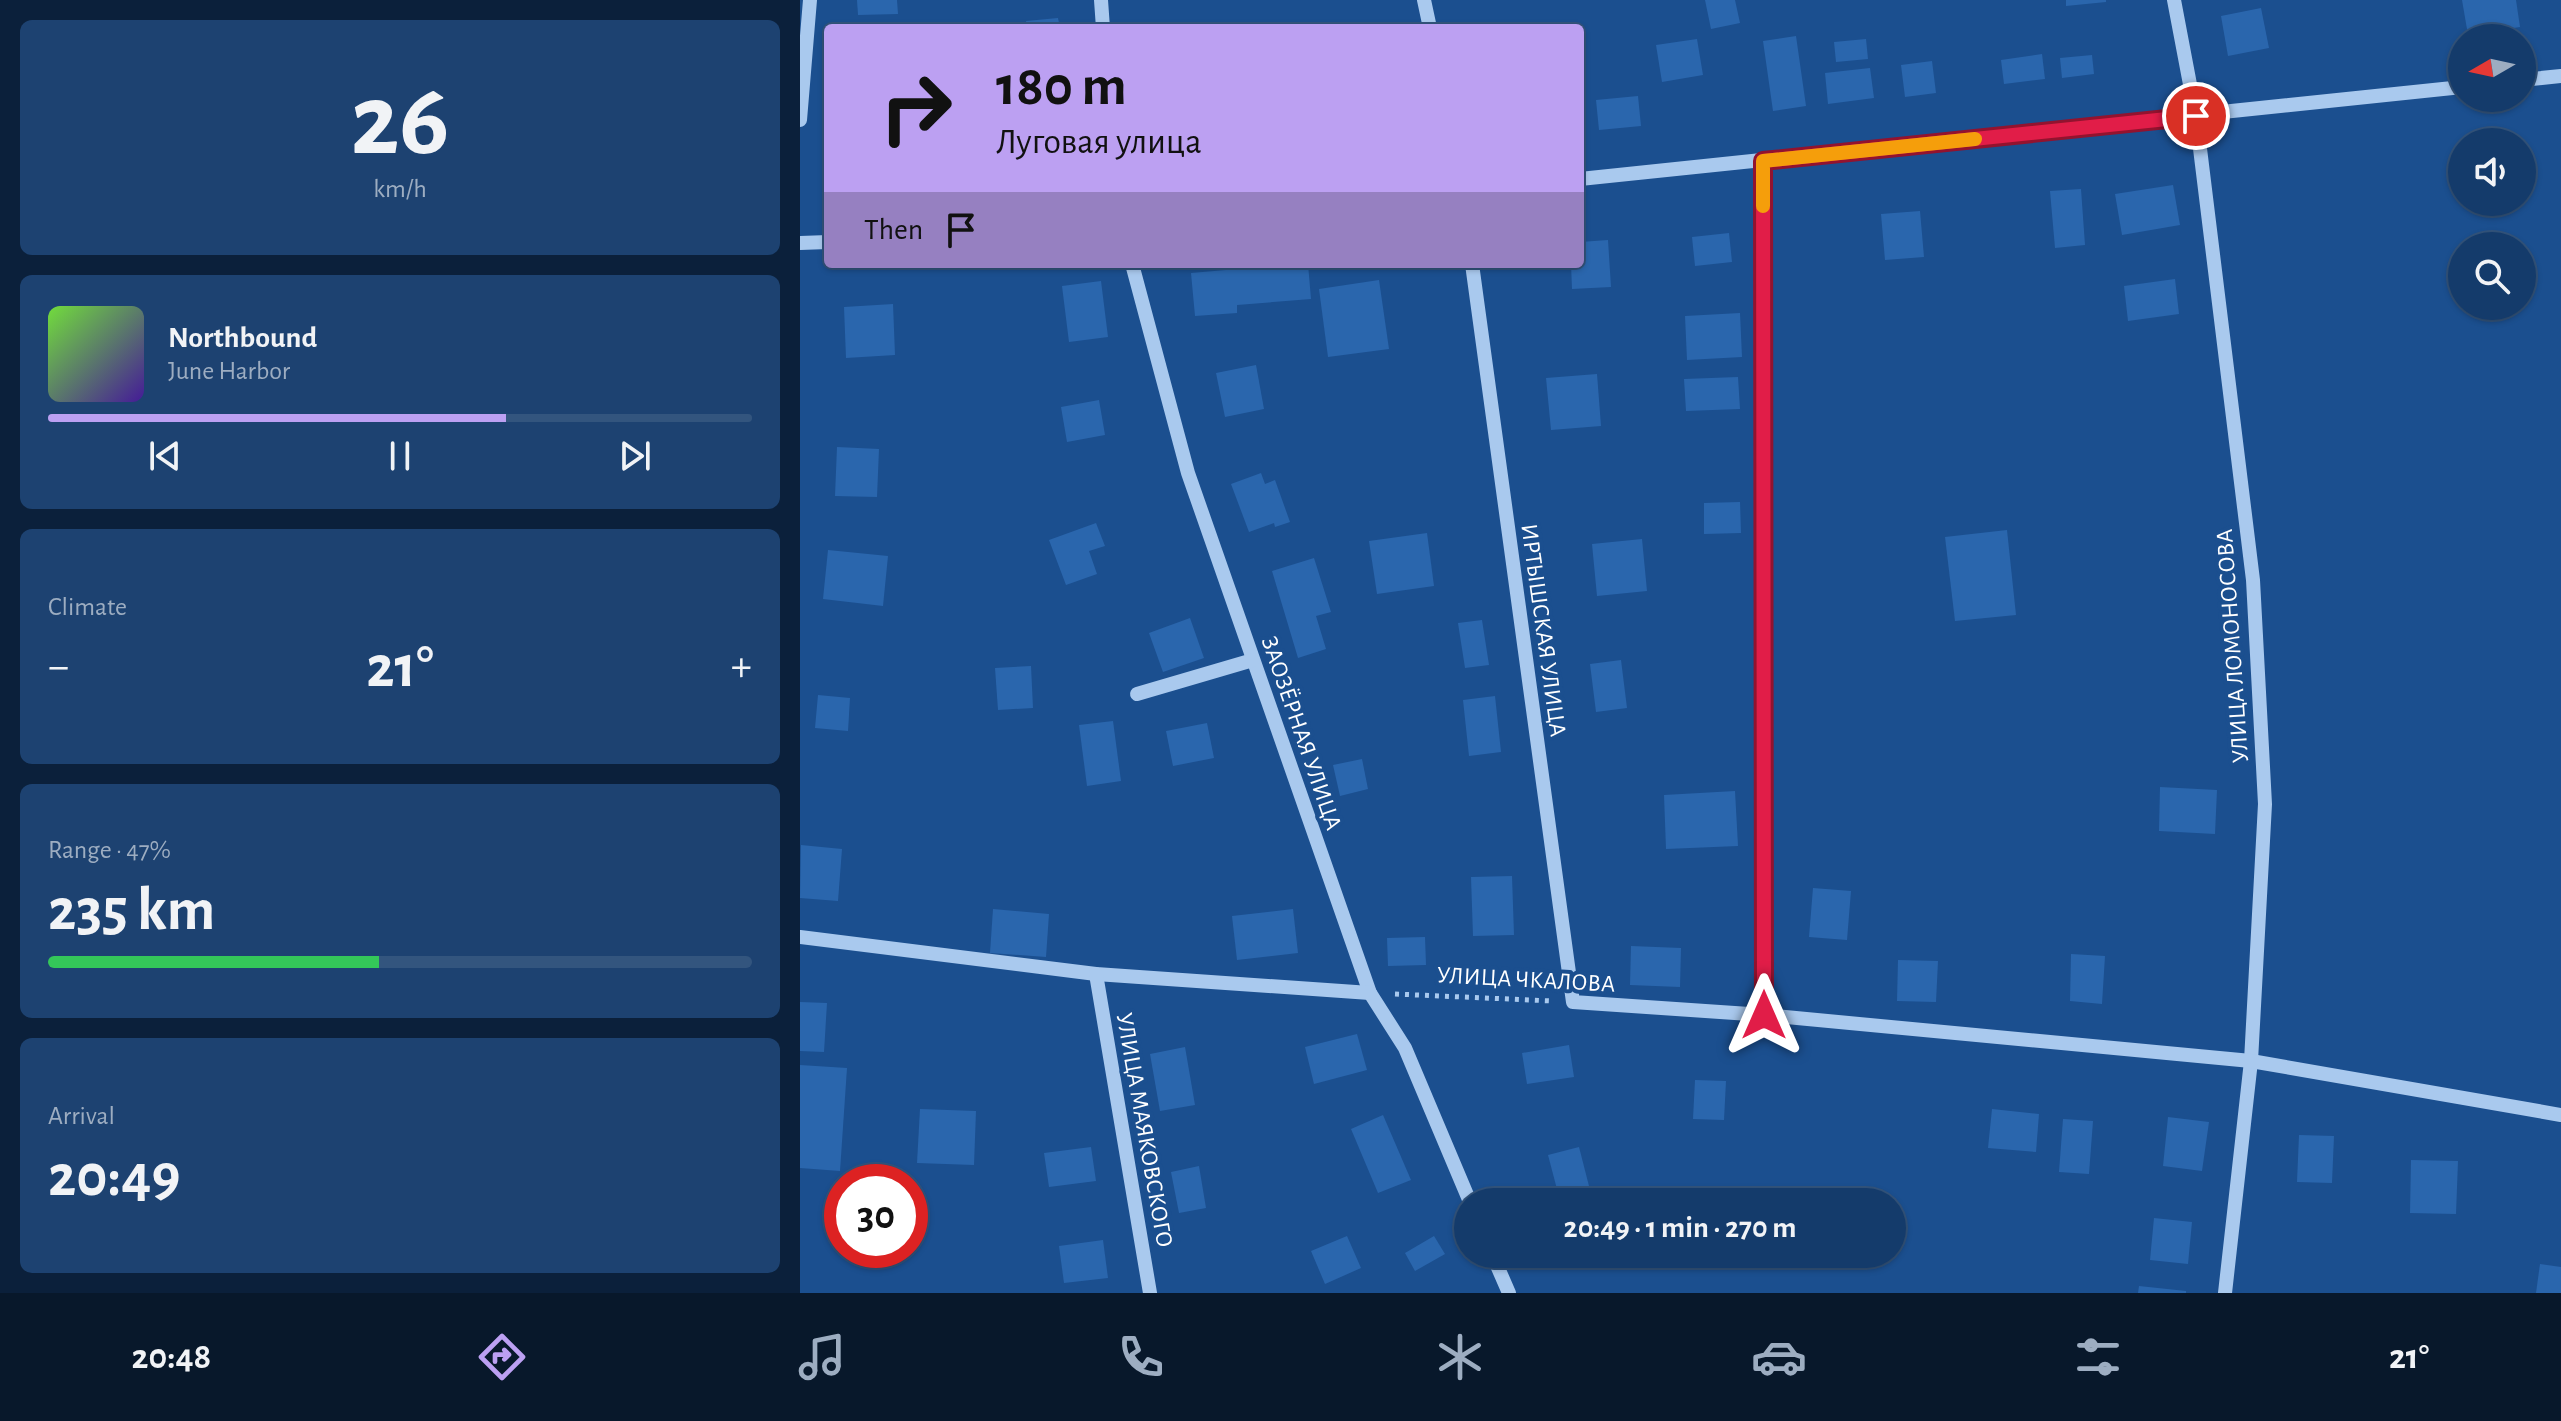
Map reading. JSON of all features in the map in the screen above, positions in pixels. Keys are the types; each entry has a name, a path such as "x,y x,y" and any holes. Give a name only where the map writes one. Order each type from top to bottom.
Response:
{"street":[{"path":"800,120 810,0"},
{"path":"1101,0 1103,24"},
{"path":"1424,0 1429,24"},
{"name":"УЛИЦА ЛОМОНОСОВА","path":"2174,0 2196,116 2253,580 2265,804 2251,1061 2225,1293"},
{"path":"2536,79 2561,76"},
{"path":"1584,179 2448,89"},
{"path":"1763,161 1764,1015"},
{"path":"800,243 824,242"},
{"name":"ЗАОЗЁРНАЯ УЛИЦА","path":"1133,268 1188,473 1370,993 1405,1048 1464,1188"},
{"name":"ИРТЫШСКАЯ УЛИЦА","path":"1473,268 1573,1002"},
{"path":"1137,694 1253,660"},
{"path":"800,937 1096,974 1370,993"},
{"name":"УЛИЦА МАЯКОВСКОГО","path":"1096,974 1150,1293"},
{"name":"УЛИЦА ЧКАЛОВА","path":"1573,1002 1764,1015 2251,1061 2561,1115"},
{"path":"1498,1268 1509,1293"}],"path":[{"name":"УЛИЦА ЧКАЛОВА","path":"1370,993 1573,1002"}],"building":[{"path":"857,0 897,0 898,14 858,15"},
{"path":"1705,0 1735,0 1740,23 1711,29"},
{"path":"2066,0 2106,0 2106,2 2066,6"},
{"path":"2462,0 2516,0 2520,24 2466,24"},
{"path":"2261,8 2269,48 2228,56 2221,16"},
{"path":"1058,18 1059,24 1026,24 1026,21"},
{"path":"1796,36 1806,106 1773,111 1763,41"},
{"path":"1697,39 1703,75 1662,82 1656,45"},
{"path":"1866,39 1868,59 1836,62 1834,42"},
{"path":"2042,54 2045,79 2004,84 2001,60"},
{"path":"2092,55 2094,74 2062,78 2060,58"},
{"path":"1932,61 1936,93 1905,97 1901,65"},
{"path":"1870,68 1874,98 1828,104 1825,73"},
{"path":"1638,96 1641,126 1599,130 1596,100"},
{"path":"2173,185 2180,225 2122,235 2115,194"},
{"path":"2081,189 2085,245 2055,248 2050,191"},
{"path":"1920,211 1924,257 1885,260 1881,214"},
{"path":"1729,233 1732,262 1695,266 1692,237"},
{"path":"1608,240 1611,287 1572,289 1571,268 1584,268 1584,242"},
{"path":"1249,268 1308,268 1311,299 1237,305 1237,313 1195,316 1191,273"},
{"path":"2175,279 2179,314 2128,321 2124,286"},
{"path":"1379,280 1389,349 1328,357 1319,289"},
{"path":"1101,281 1108,337 1069,342 1062,286"},
{"path":"893,304 895,355 846,358 844,307"},
{"path":"1740,313 1742,357 1687,360 1685,316"},
{"path":"1256,365 1264,409 1225,417 1216,373"},
{"path":"1597,374 1601,426 1551,430 1546,378"},
{"path":"1738,377 1740,409 1686,411 1684,379"},
{"path":"1099,400 1105,435 1067,442 1061,407"},
{"path":"837,447 879,449 877,497 835,496"},
{"path":"1261,473 1265,484 1275,480 1290,522 1275,527 1274,523 1249,532 1231,484"},
{"path":"1740,502 1741,533 1704,534 1704,503"},
{"path":"1096,523 1105,546 1089,551 1097,574 1066,585 1049,540"},
{"path":"2007,530 2016,615 1955,621 1945,537"},
{"path":"1427,533 1434,586 1377,594 1369,541"},
{"path":"1642,539 1647,591 1597,596 1592,544"},
{"path":"828,550 888,556 883,606 823,599"},
{"path":"1314,558 1331,612 1316,616 1326,649 1298,658 1272,571"},
{"path":"1190,618 1204,658 1163,672 1149,633"},
{"path":"1482,620 1489,665 1465,668 1458,623"},
{"path":"1621,660 1627,708 1596,712 1590,664"},
{"path":"1031,666 1033,708 998,710 995,668"},
{"path":"818,695 850,698 848,731 815,728"},
{"path":"1495,696 1501,752 1469,756 1463,700"},
{"path":"1113,721 1121,781 1087,786 1079,725"},
{"path":"1207,723 1214,758 1173,766 1166,731"},
{"path":"1362,759 1368,789 1340,796 1333,765"},
{"path":"2160,787 2217,790 2215,834 2159,831"},
{"path":"1735,791 1738,846 1666,849 1664,795"},
{"path":"801,845 842,849 838,901 800,898"},
{"path":"1512,876 1514,935 1473,936 1471,877"},
{"path":"1813,888 1851,891 1847,940 1809,937"},
{"path":"993,909 1049,914 1046,957 990,953"},
{"path":"1293,909 1298,953 1237,960 1232,916"},
{"path":"1425,937 1426,965 1388,966 1387,938"},
{"path":"1631,946 1681,948 1680,987 1630,985"},
{"path":"2071,954 2105,956 2102,1004 2070,1001"},
{"path":"1898,960 1938,961 1936,1002 1897,1001"},
{"path":"800,1002 827,1003 824,1052 800,1051"},
{"path":"1357,1034 1367,1070 1314,1084 1305,1047"},
{"path":"1569,1045 1574,1077 1527,1084 1522,1053"},
{"path":"1185,1047 1195,1105 1160,1111 1150,1054"},
{"path":"800,1065 847,1068 840,1164 824,1164 824,1170 800,1168"},
{"path":"1695,1080 1726,1081 1724,1120 1693,1119"},
{"path":"920,1109 976,1111 974,1165 917,1163"},
{"path":"1992,1109 2039,1114 2036,1152 1988,1148"},
{"path":"1383,1115 1411,1180 1378,1193 1351,1129"},
{"path":"2168,1117 2209,1122 2202,1171 2163,1166"},
{"path":"2063,1119 2093,1121 2089,1174 2059,1172"},
{"path":"2299,1135 2334,1136 2332,1183 2297,1182"},
{"path":"1091,1147 1096,1181 1049,1187 1044,1153"},
{"path":"1579,1147 1589,1186 1557,1188 1548,1155"},
{"path":"2411,1160 2458,1161 2456,1214 2410,1213"},
{"path":"1199,1166 1206,1208 1179,1213 1171,1172"},
{"path":"2154,1218 2192,1222 2188,1264 2150,1260"},
{"path":"1347,1236 1361,1268 1325,1284 1311,1251"},
{"path":"1434,1236 1445,1254 1415,1271 1405,1253"},
{"path":"1103,1240 1108,1278 1064,1283 1059,1246"},
{"path":"2540,1264 2561,1267 2561,1293 2536,1293"},
{"path":"2139,1286 2186,1291 2186,1293 2138,1293"}],"slow traffic":[{"path":"1763,206 1763,161 1975,139"}],"route":[{"path":"1764,1015 1763,161 2196,116"}]}
